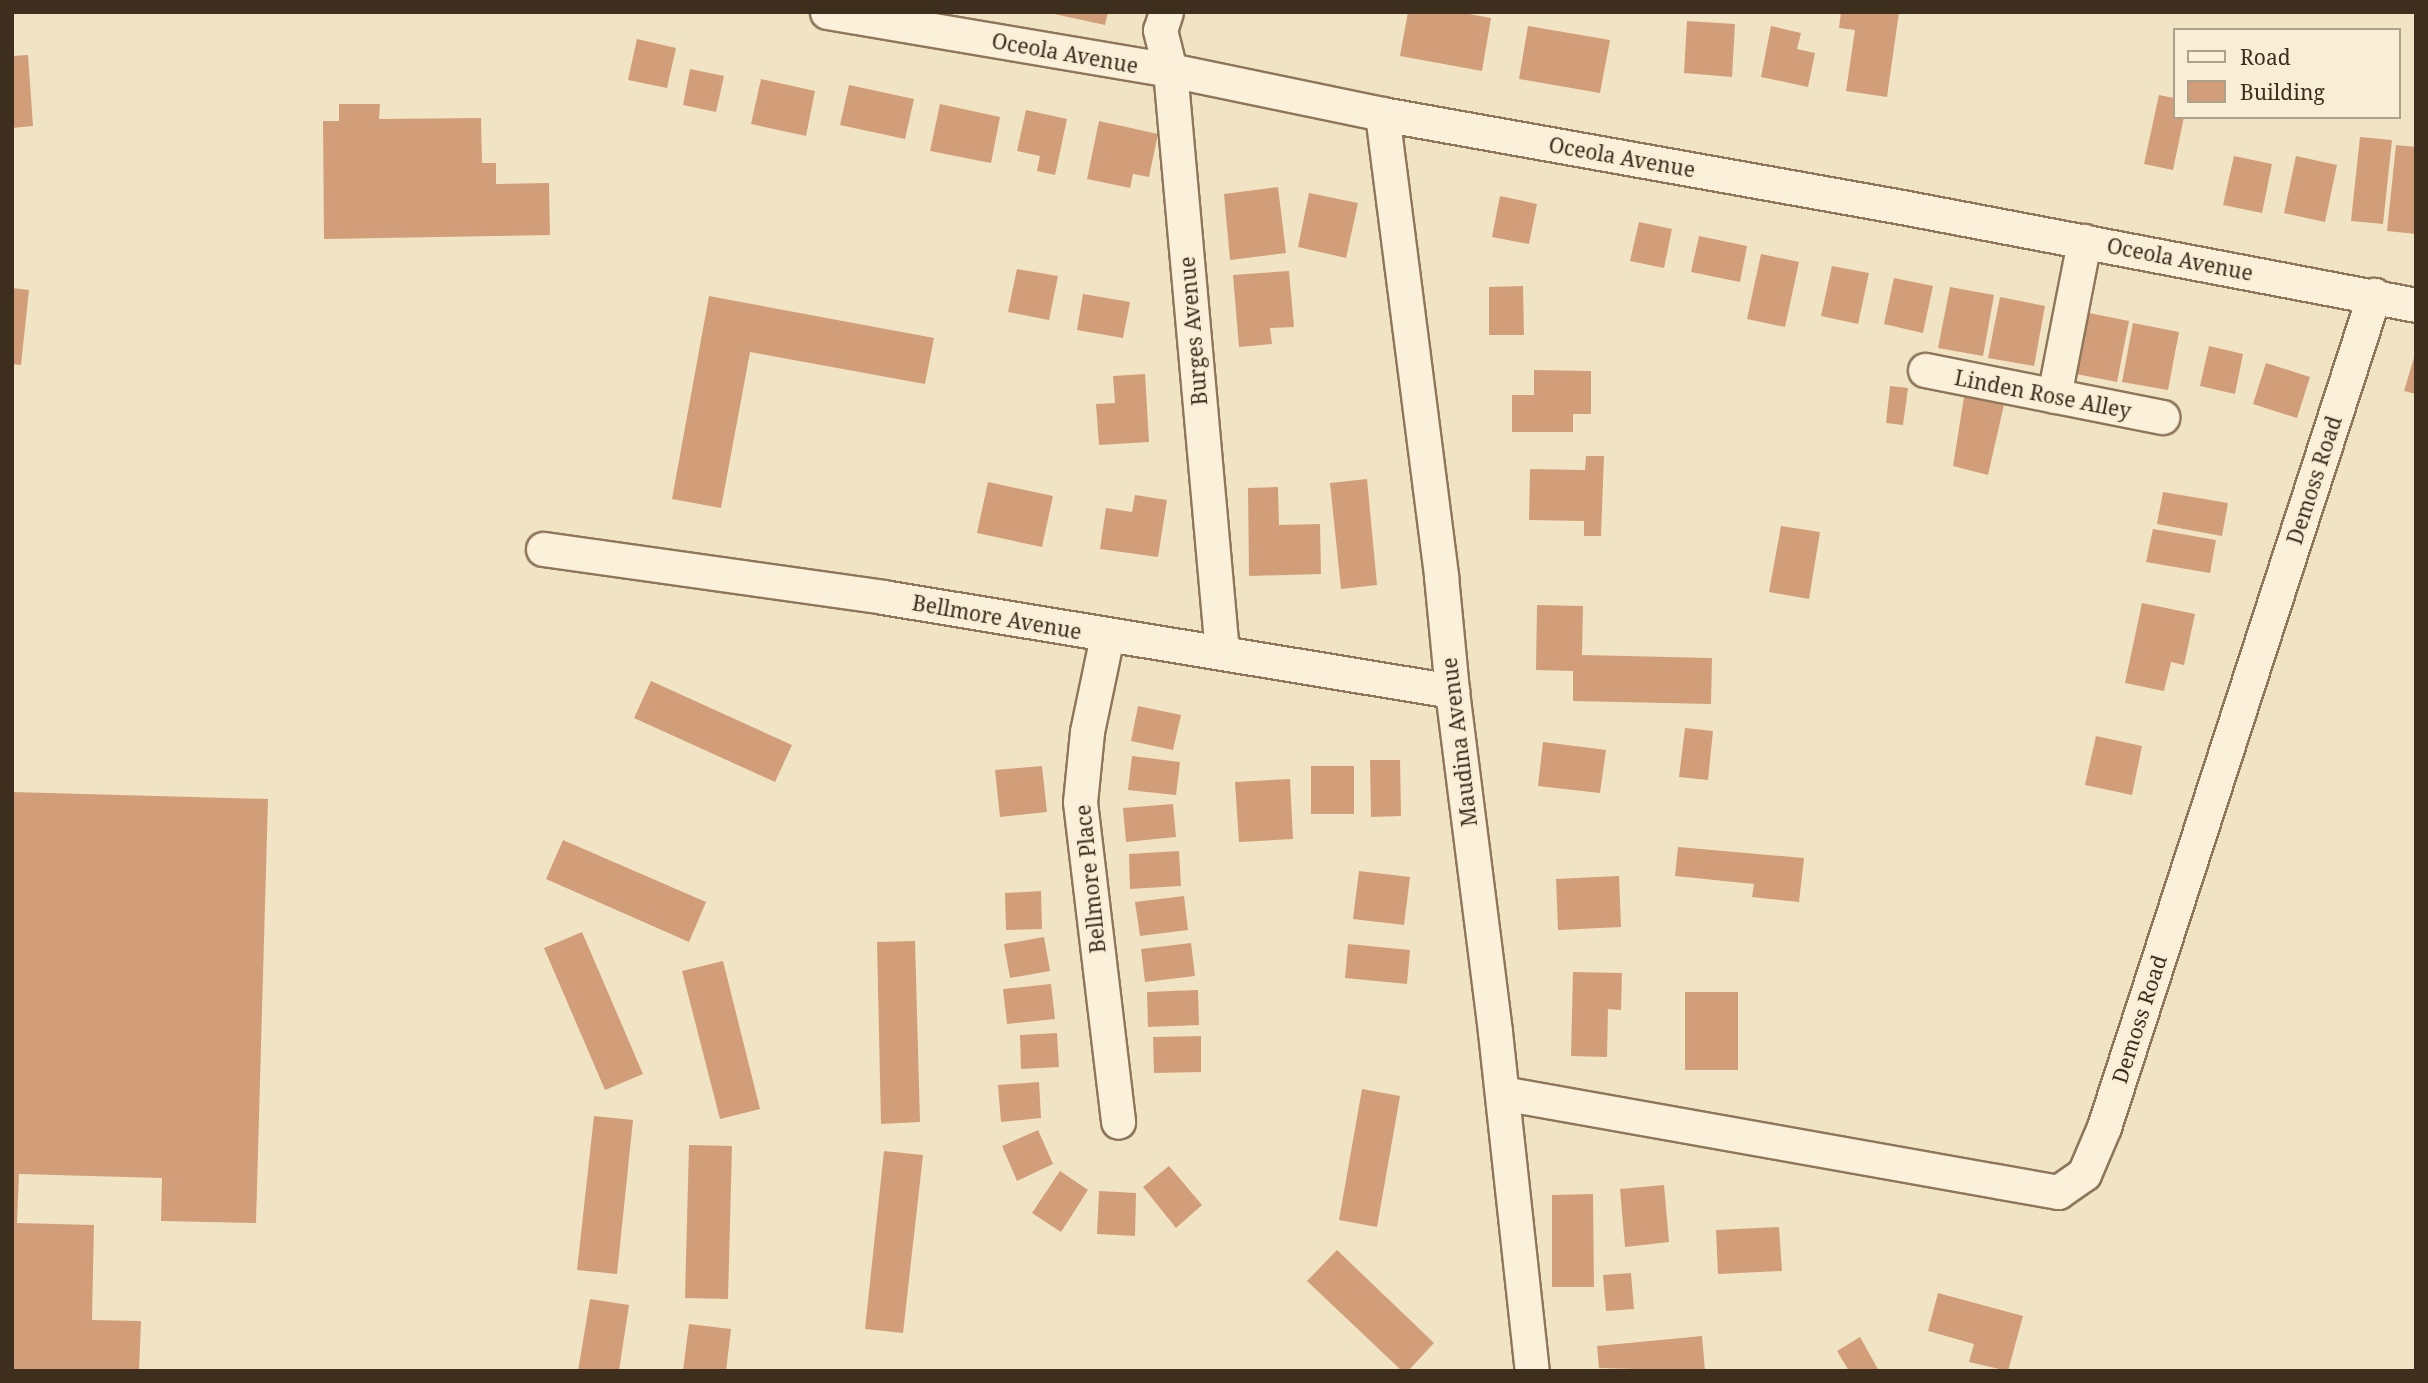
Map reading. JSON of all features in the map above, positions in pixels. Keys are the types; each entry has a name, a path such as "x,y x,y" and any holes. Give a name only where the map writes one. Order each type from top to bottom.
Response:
{"street":[{"name":"Oceola Avenue","path":"827,12 1170,70 1382,114 2374,295 2416,305"},
{"name":"Burges Avenue","path":"1166,12 1160,30 1170,70 1222,653"},
{"name":"Maudina Avenue","path":"1382,114 1441,576 1452,691 1502,1093 1532,1371"},
{"path":"2054,396 2084,242"},
{"name":"Demoss Road","path":"1502,1093 2058,1192 2084,1174 2104,1127 2374,295"},
{"name":"Linden Rose Alley","path":"1925,370 2162,417"},
{"name":"Bellmore Avenue","path":"543,548 883,597 1452,691"},
{"name":"Bellmore Place","path":"1107,636 1087,732 1080,802 1118,1122"}],"building":[{"path":"1045,12 1108,12 1105,25"},
{"path":"1408,12 1458,12 1491,18 1482,71 1400,56"},
{"path":"1841,12 1899,12 1887,97 1846,91 1855,30 1839,28"},
{"path":"1687,21 1735,24 1732,77 1684,73"},
{"path":"1528,26 1610,40 1600,93 1519,79"},
{"path":"1771,26 1801,33 1797,49 1815,53 1808,87 1761,77"},
{"path":"637,39 676,48 667,88 628,80"},
{"path":"28,55 33,126 12,128 12,56"},
{"path":"690,69 724,76 716,112 683,105"},
{"path":"761,79 815,91 806,136 751,124"},
{"path":"849,85 914,99 905,139 840,125"},
{"path":"2159,95 2172,98 2172,119 2184,119 2173,170 2144,164"},
{"path":"339,104 380,104 379,119 481,118 482,163 496,163 496,184 549,183 550,235 324,239 323,121 339,121"},
{"path":"940,104 1000,117 991,163 930,151"},
{"path":"1026,110 1067,119 1055,175 1037,171 1040,156 1017,151"},
{"path":"1099,121 1158,134 1149,177 1133,174 1130,188 1087,179"},
{"path":"2360,137 2392,140 2383,224 2351,221"},
{"path":"2396,145 2416,147 2416,234 2387,231"},
{"path":"2234,156 2272,164 2262,213 2223,205"},
{"path":"2296,156 2337,165 2325,222 2284,213"},
{"path":"1278,187 1286,253 1230,260 1224,194"},
{"path":"1309,193 1358,203 1346,258 1298,247"},
{"path":"1500,196 1537,204 1529,244 1492,237"},
{"path":"1639,222 1672,229 1664,268 1630,261"},
{"path":"1699,236 1747,246 1740,282 1691,272"},
{"path":"1761,254 1799,262 1785,327 1747,319"},
{"path":"1832,266 1869,273 1858,324 1821,316"},
{"path":"1017,269 1058,276 1049,320 1008,312"},
{"path":"1289,271 1294,327 1270,328 1272,344 1239,347 1233,275"},
{"path":"1894,278 1933,286 1923,333 1884,324"},
{"path":"1523,286 1524,335 1489,335 1489,287"},
{"path":"1950,287 1994,295 1983,356 1938,348"},
{"path":"12,288 29,290 21,365 12,364"},
{"path":"1083,294 1130,302 1123,338 1077,330"},
{"path":"709,296 934,338 925,384 750,352 721,508 672,499"},
{"path":"2000,297 2045,306 2034,366 1988,358"},
{"path":"2084,312 2129,321 2117,382 2071,373"},
{"path":"2133,323 2179,332 2168,390 2122,382"},
{"path":"2209,346 2243,354 2235,394 2200,386"},
{"path":"2416,351 2416,394 2404,391"},
{"path":"2266,363 2310,377 2297,418 2253,404"},
{"path":"1534,370 1591,371 1591,414 1573,414 1573,432 1512,432 1512,395 1534,395"},
{"path":"1145,374 1149,442 1099,445 1096,404 1115,403 1113,376"},
{"path":"1890,386 1908,388 1903,425 1886,423"},
{"path":"1965,391 2005,400 1988,475 1953,466"},
{"path":"1586,456 1604,456 1601,536 1584,536 1584,521 1529,520 1530,469 1585,470"},
{"path":"1367,479 1377,585 1341,589 1330,483"},
{"path":"988,482 1053,496 1042,547 977,533"},
{"path":"1278,487 1279,525 1320,524 1321,574 1249,576 1248,488"},
{"path":"2163,492 2228,503 2222,536 2157,524"},
{"path":"1135,495 1167,500 1158,557 1100,549 1106,508 1132,512"},
{"path":"1781,526 1820,532 1809,599 1769,592"},
{"path":"2153,529 2216,540 2210,573 2146,562"},
{"path":"2142,603 2195,614 2184,665 2171,662 2164,691 2125,683"},
{"path":"1537,605 1583,606 1582,655 1712,658 1711,704 1573,701 1573,671 1536,670"},
{"path":"651,681 792,745 775,782 634,718"},
{"path":"1138,706 1181,715 1173,750 1131,741"},
{"path":"1685,728 1713,731 1708,780 1679,777"},
{"path":"2096,736 2142,746 2132,795 2085,785"},
{"path":"1543,742 1606,750 1600,793 1538,786"},
{"path":"1132,756 1180,762 1176,795 1128,790"},
{"path":"1370,760 1400,760 1401,816 1371,817"},
{"path":"1042,766 1047,812 1000,817 995,770"},
{"path":"1311,766 1354,766 1354,814 1311,814"},
{"path":"1290,779 1293,839 1239,842 1235,782"},
{"path":"12,792 268,799 256,1223 161,1221 162,1178 19,1174 17,1223 94,1225 92,1320 141,1321 139,1371 12,1371"},
{"path":"1173,804 1176,837 1126,842 1123,808"},
{"path":"563,840 706,902 689,942 546,879"},
{"path":"1678,847 1804,858 1799,902 1752,897 1754,884 1675,876"},
{"path":"1179,851 1181,886 1130,889 1129,854"},
{"path":"1359,871 1410,877 1404,925 1353,919"},
{"path":"1619,876 1621,927 1558,930 1556,879"},
{"path":"1041,891 1042,929 1006,930 1005,893"},
{"path":"1184,896 1188,930 1140,936 1135,902"},
{"path":"582,932 643,1074 605,1090 544,948"},
{"path":"1044,937 1050,971 1010,978 1004,944"},
{"path":"915,941 920,1122 881,1124 877,942"},
{"path":"1191,943 1195,976 1145,982 1141,949"},
{"path":"1348,944 1410,950 1407,984 1345,978"},
{"path":"723,961 760,1109 720,1119 682,971"},
{"path":"1573,972 1622,973 1621,1010 1608,1009 1607,1057 1571,1056"},
{"path":"1051,984 1055,1019 1007,1024 1003,989"},
{"path":"1198,990 1199,1025 1148,1027 1147,992"},
{"path":"1685,992 1738,992 1738,1070 1685,1070"},
{"path":"1057,1033 1059,1067 1021,1069 1020,1035"},
{"path":"1201,1036 1201,1072 1154,1073 1153,1037"},
{"path":"1039,1082 1041,1118 1001,1122 998,1085"},
{"path":"1362,1089 1400,1096 1377,1227 1339,1220"},
{"path":"594,1116 633,1120 617,1274 577,1270"},
{"path":"1038,1130 1053,1164 1017,1181 1002,1146"},
{"path":"689,1145 732,1146 728,1299 685,1298"},
{"path":"884,1151 923,1155 903,1333 865,1329"},
{"path":"1169,1166 1202,1205 1176,1228 1143,1187"},
{"path":"1060,1171 1088,1190 1061,1232 1032,1213"},
{"path":"1664,1185 1669,1242 1625,1247 1620,1189"},
{"path":"1099,1191 1136,1193 1135,1236 1097,1234"},
{"path":"1593,1194 1594,1287 1552,1287 1552,1195"},
{"path":"1779,1227 1782,1271 1718,1274 1716,1230"},
{"path":"1337,1250 1434,1343 1408,1371 1402,1371 1307,1281"},
{"path":"1631,1273 1634,1309 1606,1311 1603,1275"},
{"path":"1938,1293 2023,1316 2008,1371 1969,1362 1974,1344 1928,1331"},
{"path":"590,1299 629,1305 619,1371 578,1371"},
{"path":"689,1324 731,1329 726,1371 683,1371"},
{"path":"1702,1336 1705,1371 1599,1368 1597,1346"},
{"path":"1860,1337 1879,1371 1849,1371 1837,1351"}]}
